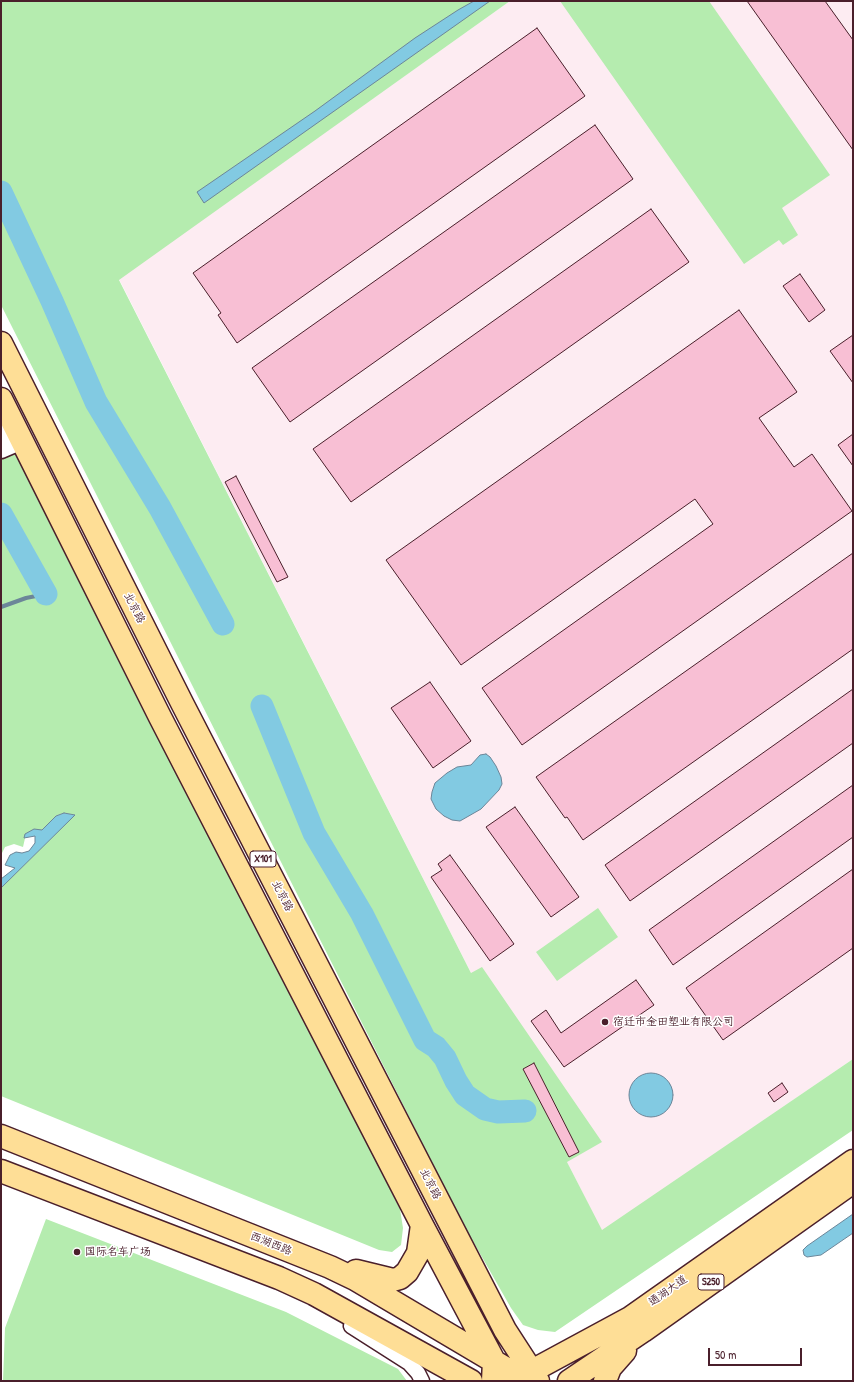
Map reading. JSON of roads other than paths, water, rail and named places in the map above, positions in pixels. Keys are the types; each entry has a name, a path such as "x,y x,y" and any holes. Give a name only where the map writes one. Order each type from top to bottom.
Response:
{"main road":[{"name":"北京路","path":"1,343 182,703 498,1316 526,1378"},
{"name":"X101","path":"1,399 13,434 422,1225 494,1371"},
{"name":"西湖西路","path":"1,1136 317,1262 355,1279 494,1371 526,1378"},
{"name":"通湖大道","path":"526,1378 630,1318 853,1161"},
{"path":"1,1171 271,1276 322,1298 472,1381"},
{"name":"通湖大道","path":"569,1381 643,1331 853,1182"},
{"path":"317,1262 393,1280 400,1278 407,1272 418,1253 422,1225"},
{"path":"605,1381 610,1368 643,1331"}],"street":[{"path":"1,450 13,434"},
{"path":"322,1298 352,1326 408,1363 418,1373 422,1381"}],"water":[{"path":"474,1 490,1 204,203 197,192 315,111 415,38"},
{"path":"486,754 496,766 501,777 502,784 499,790 481,809 460,821 452,820 444,816 436,809 431,799 435,783 457,767 471,765 480,755"},
{"path":"64,813 75,815 1,888 1,879 15,868 5,865 10,855 16,852 22,853 29,851 35,843 35,836 24,838 25,834 34,829 42,830 56,816"},
{"path":"651,1073 663,1077 669,1083 673,1095 669,1107 663,1113 651,1117 639,1113 633,1107 629,1095 633,1083 639,1077"},
{"path":"853,1214 853,1233 821,1255 807,1257 804,1255 803,1250 807,1246"}],"waterway":[{"path":"1,192 52,301 96,402 160,508 223,624"},
{"path":"1,514 46,594"},
{"path":"1,607 26,598 46,594"},
{"path":"262,706 314,833 362,914 425,1040 436,1047 445,1058 456,1081 465,1095 485,1109 498,1112 525,1111"}],"place":[{"name":"宿迁市金田塑业有限公司","path":"605,1022"},
{"name":"国际名车广场","path":"77,1252"}]}
